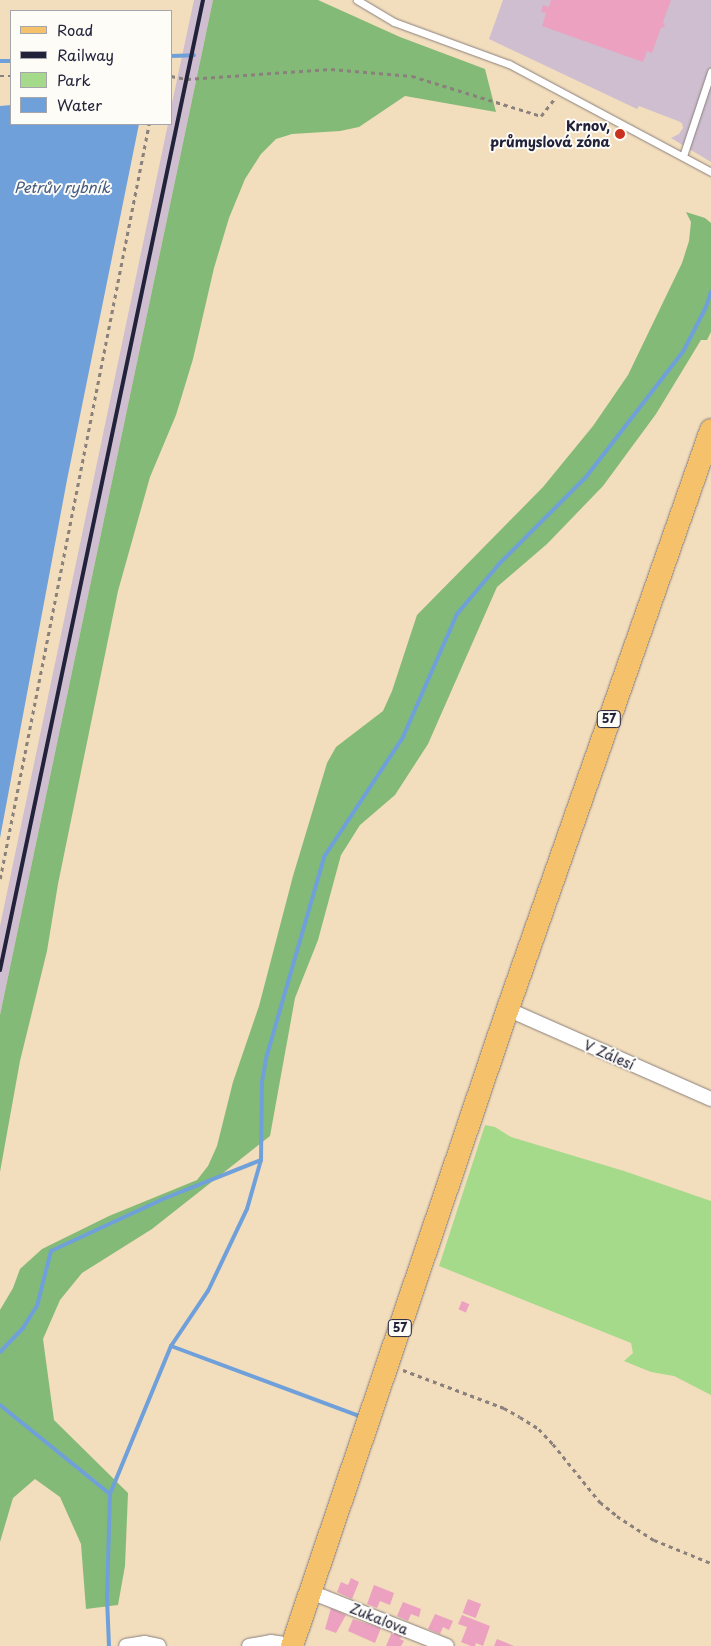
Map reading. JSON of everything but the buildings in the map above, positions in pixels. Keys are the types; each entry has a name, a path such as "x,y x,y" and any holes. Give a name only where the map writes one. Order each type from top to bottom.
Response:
{"main road":[{"name":"57","path":"293,1645 507,1009 711,430"}],"street":[{"name":"V Zálesí","path":"507,1009 711,1099"},
{"name":"Zukalova","path":"311,1592 447,1646"},
{"path":"249,1646 271,1642 293,1645"},
{"path":"126,1646 145,1643 159,1646"}],"lane":[{"path":"357,0 394,22 509,64 711,172"},
{"path":"683,156 711,72"}],"path":[{"path":"172,76 187,79 331,69 412,76 541,116 560,92"},
{"path":"0,879 149,125"},
{"path":"388,1364 448,1385 520,1417 539,1429 554,1444 600,1502 616,1516 660,1543 711,1563"}],"shaded area":[{"path":"194,0 213,0 0,1015 0,926 168,125 172,125 172,103"},
{"path":"503,0 711,0 711,162 671,138 679,134 683,128 682,123 639,106 637,109 489,39"}],"green space":[{"path":"213,0 318,0 400,37 485,69 496,112 405,96 359,127 340,131 292,134 276,139 261,154 245,179 229,218 214,268 193,359 176,415 150,477 118,591 58,884 47,951 20,1061 0,1172 0,1015"},
{"path":"686,212 705,218 711,223 711,332 707,340 701,340 656,414 603,486 547,544 497,587 428,744 395,795 360,825 341,855 318,940 295,998 270,1136 152,1229 82,1273 60,1300 43,1339 54,1420 128,1493 125,1566 118,1605 86,1609 81,1544 60,1497 35,1479 13,1498 0,1542 0,1310 13,1288 20,1269 42,1249 109,1216 197,1180 208,1166 217,1146 233,1082 259,1006 293,876 327,763 336,747 383,711 392,691 417,615 543,487 593,426 628,375 682,263 689,241 691,222"},
{"path":"485,1125 495,1127 511,1137 624,1171 711,1201 711,1395 674,1376 651,1372 624,1361 633,1353 631,1343 439,1266"}],"water":[{"name":"Petrův rybník","path":"10,105 10,125 139,125 67,480 0,838 0,106"}],"waterway":[{"path":"172,56 194,55"},
{"path":"0,61 10,61"},
{"path":"109,1646 107,1599 110,1494 171,1346 208,1291 247,1209 261,1160 262,1082 267,1055 324,857 403,737 457,614 500,563 586,477 684,350 706,307 711,292"},
{"path":"0,1352 23,1328 37,1306 51,1251 163,1199 261,1160"},
{"path":"171,1346 362,1417"},
{"path":"0,1405 110,1494"}],"railway":[{"path":"0,970 203,0"}],"place":[{"name":"Krnov, průmyslová zóna","path":"620,134"}]}
